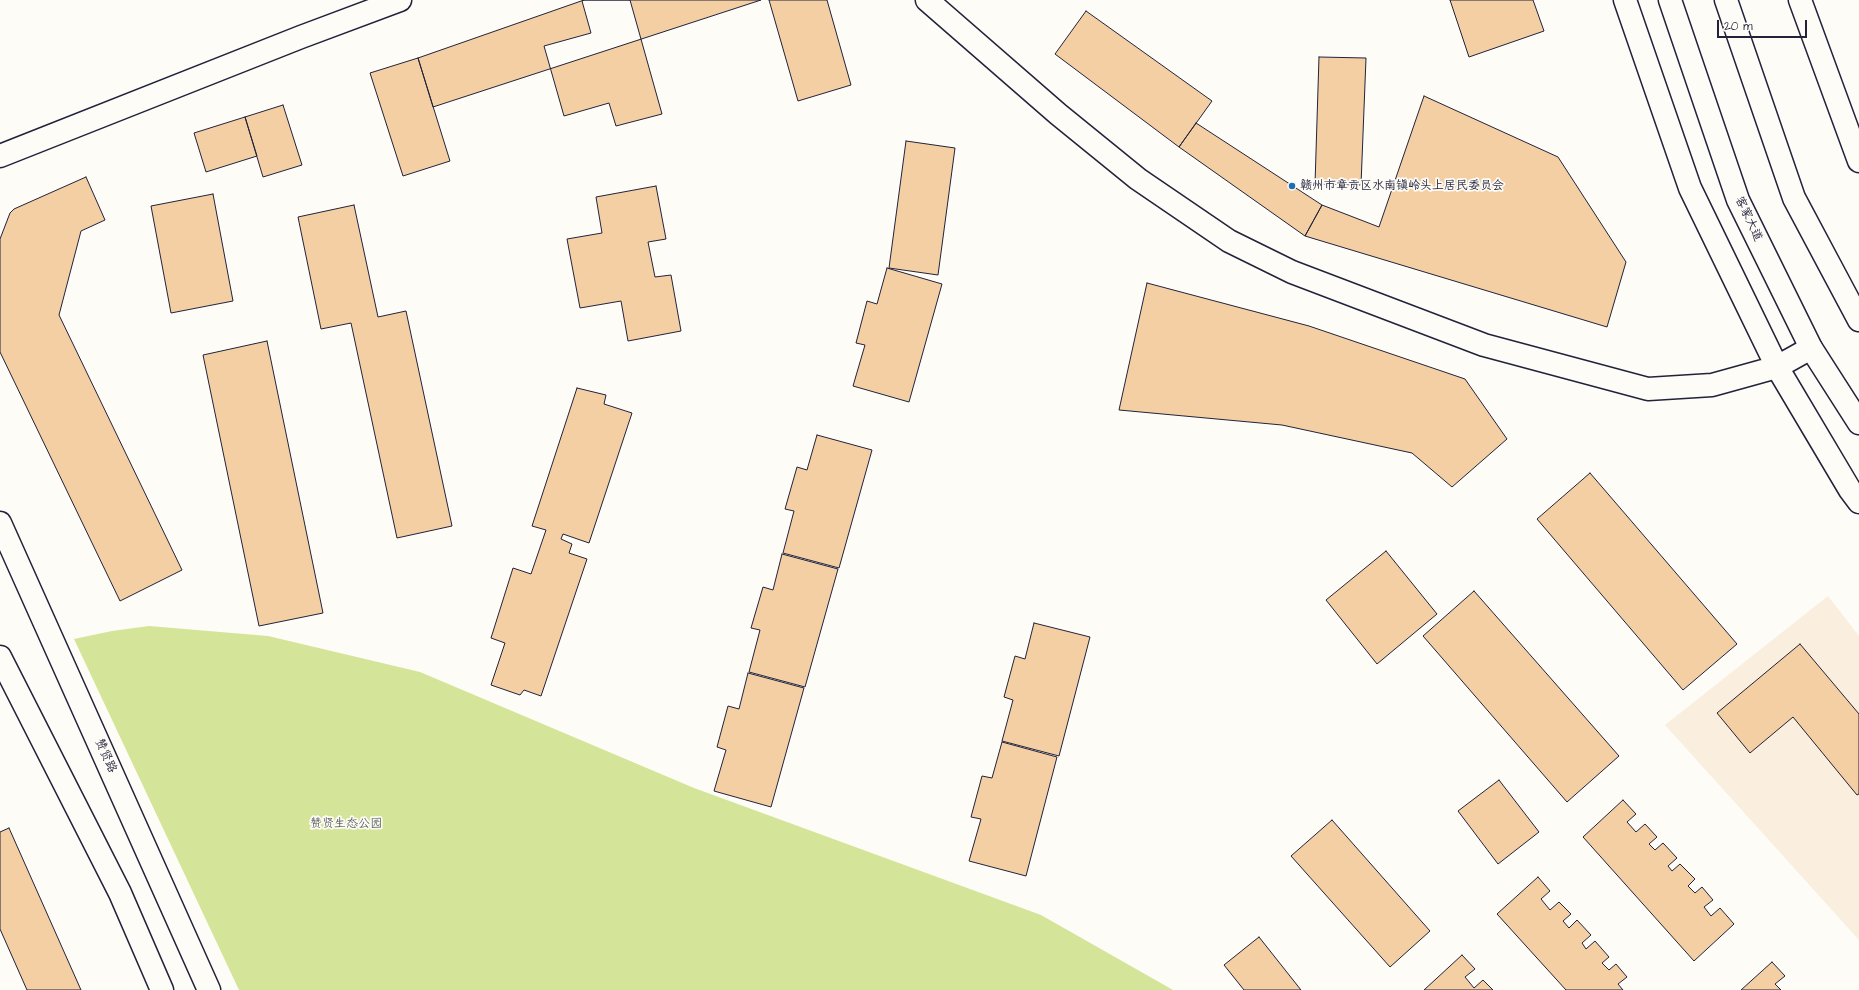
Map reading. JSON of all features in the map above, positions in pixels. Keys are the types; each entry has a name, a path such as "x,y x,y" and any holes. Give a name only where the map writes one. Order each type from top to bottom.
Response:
{"street":[{"path":"0,156 286,42 400,0"},
{"path":"927,0 1058,114 1138,179 1229,241 1292,272 1484,345 1648,389 1712,385 1777,367 1811,348"},
{"path":"1625,0 1690,188 1777,367 1850,490 1859,502"},
{"name":"客家大道","path":"1670,0 1738,200 1811,348 1859,423"},
{"path":"1726,0 1794,198 1859,320"},
{"path":"1800,0 1859,161"},
{"name":"赞贤路","path":"0,523 209,990"},
{"path":"0,657 120,893 162,990"}],"shaded area":[{"path":"1828,596 1859,636 1859,940 1665,725"}],"green space":[{"name":"赞贤生态公园","path":"149,626 268,636 420,672 694,788 1041,915 1173,990 239,990 74,639 112,631"}],"building":[{"path":"584,0 761,0 433,107 418,58"},
{"path":"630,0 662,114 616,126 609,103 564,116 544,46 591,33 582,1"},
{"path":"769,0 827,0 851,85 798,101"},
{"path":"1450,0 1533,0 1544,31 1469,57"},
{"path":"1086,11 1212,101 1179,147 1055,54"},
{"path":"1319,57 1366,58 1361,185 1315,184"},
{"path":"418,58 450,161 403,176 370,73"},
{"path":"1424,96 1558,157 1626,262 1607,327 1305,236 1322,205 1379,227"},
{"path":"283,105 302,165 263,177 245,117"},
{"path":"245,117 257,156 206,172 194,133"},
{"path":"1196,123 1322,205 1305,236 1179,147"},
{"path":"906,141 955,148 938,275 889,268"},
{"path":"86,177 105,220 81,231 59,315 182,570 120,601 0,352 0,239 10,213 14,209"},
{"path":"656,186 666,239 648,242 655,277 671,275 681,331 628,341 621,301 580,308 567,239 602,233 596,197"},
{"path":"213,194 233,301 171,313 151,206"},
{"path":"354,205 378,317 406,311 452,526 397,538 351,323 321,329 298,217"},
{"path":"887,268 942,284 909,402 853,386 865,345 856,343 867,301 877,304"},
{"path":"1147,283 1309,326 1465,379 1507,439 1452,487 1412,453 1282,425 1119,410"},
{"path":"267,341 323,613 259,626 203,355"},
{"path":"577,388 606,395 604,404 632,413 589,543 563,534 561,539 572,544 569,553 587,559 541,696 524,690 520,695 491,685 505,643 491,638 513,568 531,574 546,530 532,526"},
{"path":"817,435 872,450 839,568 783,553 794,511 785,509 797,467 807,470"},
{"path":"1590,473 1737,644 1683,690 1537,519"},
{"path":"1386,551 1437,614 1377,664 1326,600"},
{"path":"782,554 838,569 805,687 749,672 760,630 751,628 763,587 773,590"},
{"path":"1474,591 1619,756 1567,802 1423,636"},
{"path":"1034,623 1090,637 1059,756 1002,741 1013,700 1004,697 1015,656 1025,659"},
{"path":"1800,644 1859,714 1859,794 1857,795 1793,717 1750,753 1717,713"},
{"path":"748,673 804,688 771,807 714,791 726,750 717,747 728,706 739,709"},
{"path":"1002,742 1057,757 1026,876 969,861 981,819 971,817 982,776 992,778"},
{"path":"1499,780 1539,832 1498,864 1458,811"},
{"path":"1623,800 1636,814 1627,822 1636,832 1645,824 1657,837 1649,844 1655,850 1663,843 1677,858 1668,866 1672,871 1680,864 1695,879 1688,886 1695,893 1702,887 1713,900 1704,907 1711,916 1720,908 1734,924 1694,961 1583,837"},
{"path":"1332,820 1430,931 1390,967 1291,856"},
{"path":"9,828 81,990 27,990 0,929 0,832"},
{"path":"1538,877 1550,891 1541,899 1550,910 1559,902 1571,914 1563,921 1569,928 1577,920 1591,935 1582,943 1586,949 1595,941 1609,957 1602,963 1609,970 1616,964 1627,977 1618,984 1623,990 1566,990 1497,914"},
{"path":"1259,937 1301,990 1244,990 1224,965"},
{"path":"1462,955 1475,969 1465,977 1474,988 1483,980 1493,990 1424,990"},
{"path":"1772,962 1785,976 1775,984 1781,990 1741,990"}],"place":[{"name":"赣州市章贡区水南镇岭头上居民委员会","path":"1292,186"}]}
